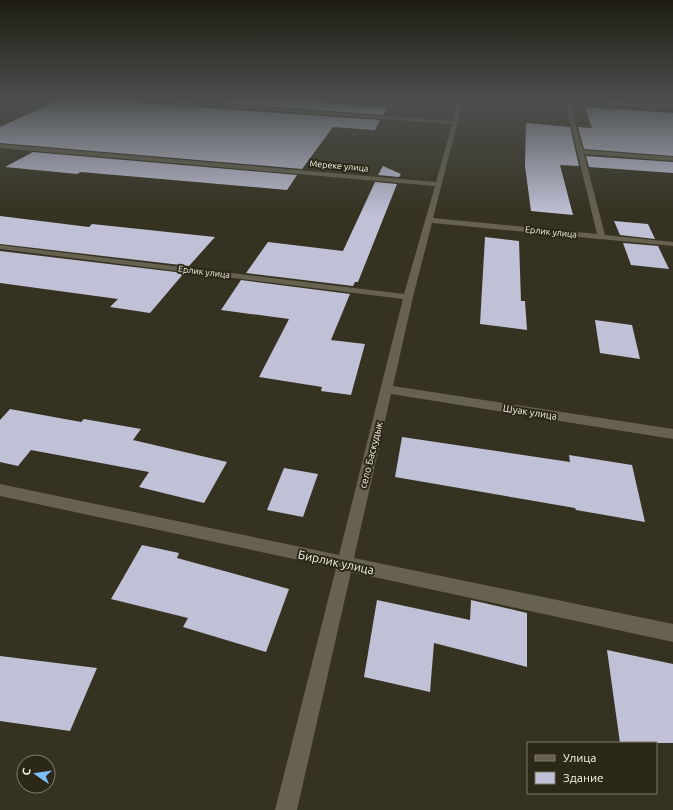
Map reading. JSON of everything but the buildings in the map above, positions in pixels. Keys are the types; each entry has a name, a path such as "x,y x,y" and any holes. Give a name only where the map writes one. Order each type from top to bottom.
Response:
{"street":[{"name":"село Баскудык","path":"286,810 408,297 450,139"},
{"path":"577,139 602,237"},
{"name":"Мереке улица","path":"0,146 438,184"},
{"path":"580,152 673,159"},
{"name":"Ерлик улица","path":"429,220 673,244"},
{"name":"Ерлик улица","path":"0,247 408,297"},
{"name":"Шуак улица","path":"387,389 673,434"},
{"name":"Бирлик улица","path":"0,490 673,633"}]}
